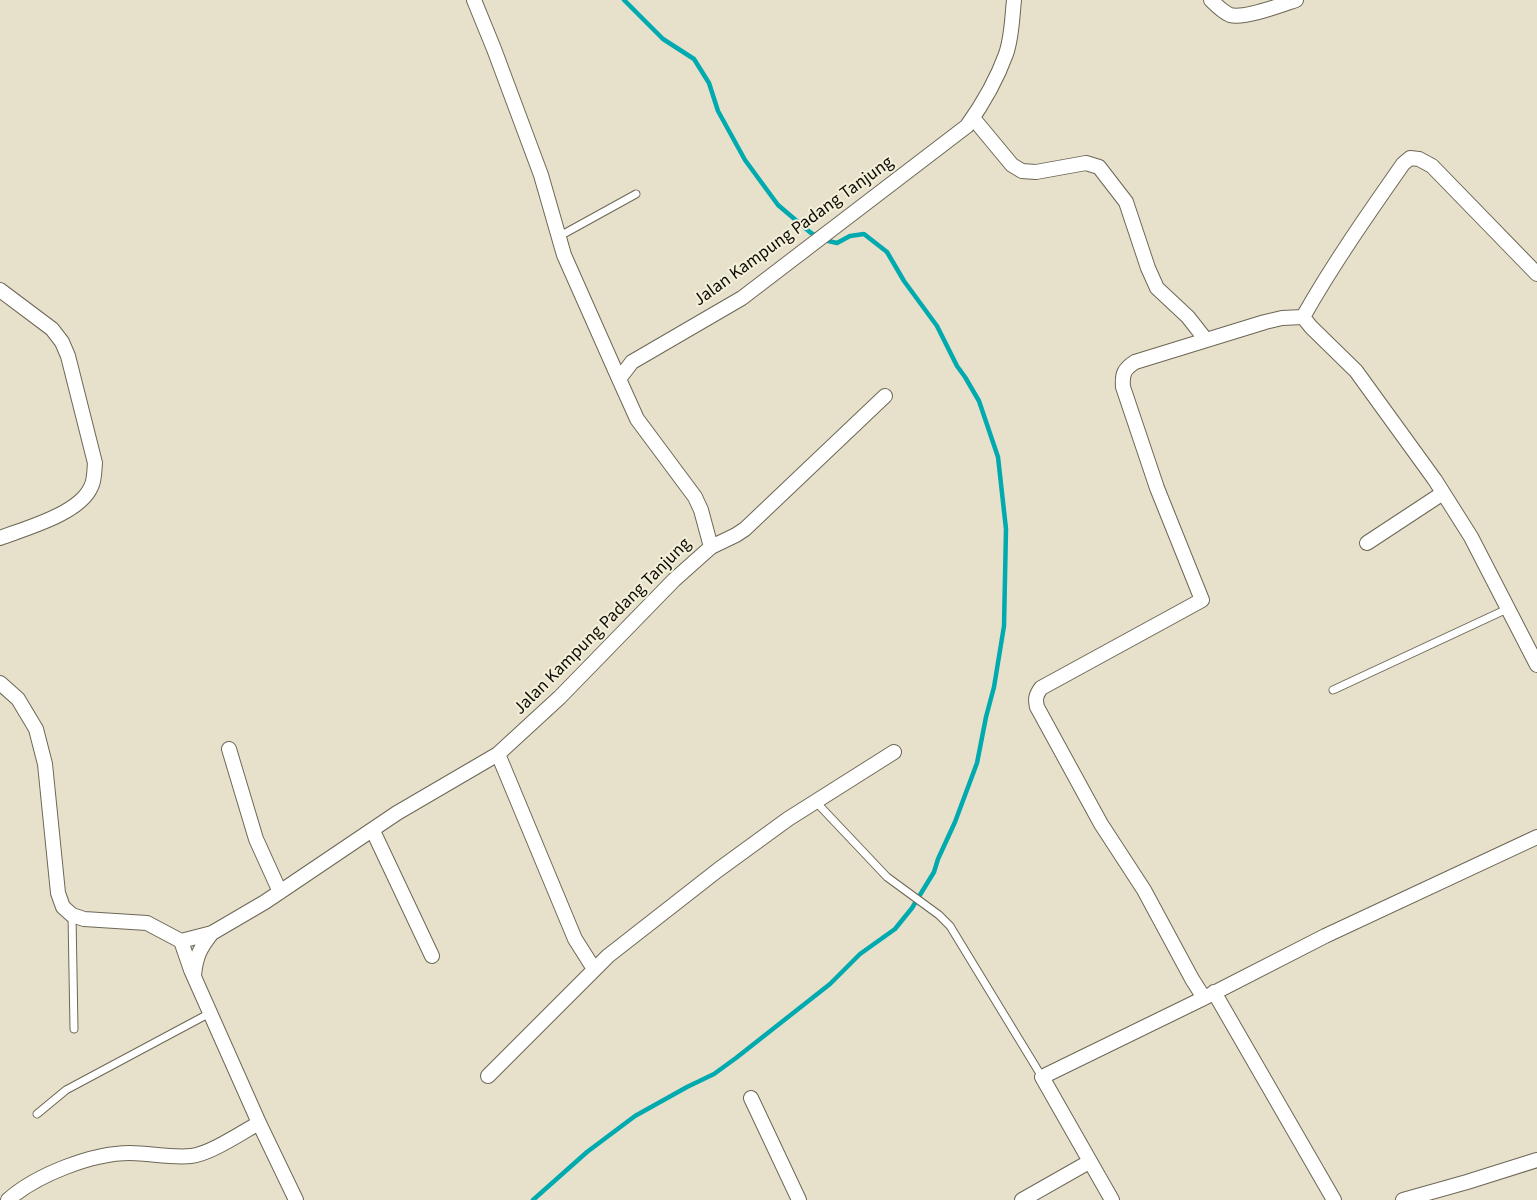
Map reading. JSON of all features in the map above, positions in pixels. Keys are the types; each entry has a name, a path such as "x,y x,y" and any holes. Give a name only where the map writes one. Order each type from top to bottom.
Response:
{"street":[{"path":"474,0 541,175 564,255 620,379"},
{"name":"Jalan Kampung Padang Tanjung","path":"181,941 212,933 280,892 397,813 498,754 560,698 668,586 711,547 701,510 695,497 637,419 620,379 632,362 742,298 960,132 973,118 1006,54 1011,32 1014,0"},
{"path":"1211,0 1219,8 1231,15 1245,15 1296,0"},
{"path":"973,118 1012,165 1022,170 1036,172 1086,163 1100,167 1126,202 1148,268 1157,288 1188,317 1206,340"},
{"path":"1303,317 1325,277 1345,247 1403,164 1410,158 1419,159 1432,166 1537,274"},
{"path":"0,290 52,329 62,342 68,356 95,463 91,487 83,499 61,514 0,538"},
{"path":"1303,317 1282,318 1265,322 1135,362 1126,368 1122,376 1123,387 1157,488 1202,600 1041,688 1037,694 1036,701 1037,707 1101,824 1144,890 1192,979 1209,995 1334,1200"},
{"path":"1303,317 1356,371 1443,493 1471,537 1537,665"},
{"path":"711,547 745,529 885,396"},
{"path":"1367,543 1443,493"},
{"path":"0,684 18,699 36,729 45,764 58,893 63,907 72,915 84,919 147,923 181,941 210,1013 296,1200"},
{"path":"229,749 256,839 280,892"},
{"path":"488,1076 608,956 718,870 788,819 894,752"},
{"path":"498,754 575,939 594,969"},
{"path":"373,831 432,956"},
{"path":"1112,1200 1042,1077 1325,936 1537,837"},
{"path":"194,975 196,958 212,933"},
{"path":"751,1098 799,1200"},
{"path":"8,1200 28,1186 80,1162 124,1153 192,1156 206,1152 259,1123"},
{"path":"1407,1199 1537,1160"},
{"path":"1022,1200 1089,1162"}],"lane":[{"path":"558,237 636,194"},
{"path":"1333,690 1507,609"},
{"path":"816,802 887,877 939,915 950,926 1042,1077"},
{"path":"72,915 74,1028"},
{"path":"37,1114 66,1090 210,1013"}],"waterway":[{"path":"533,1200 587,1152 635,1116 714,1074 736,1058 830,984 860,954 895,929 912,908 934,872 977,763 994,687 1004,626 1006,529 998,457 979,401 957,366 937,326 904,281 887,252 864,234 850,236 837,243 824,240 811,233 778,205 745,160 718,111 709,83 694,59 663,39 624,0"}]}
